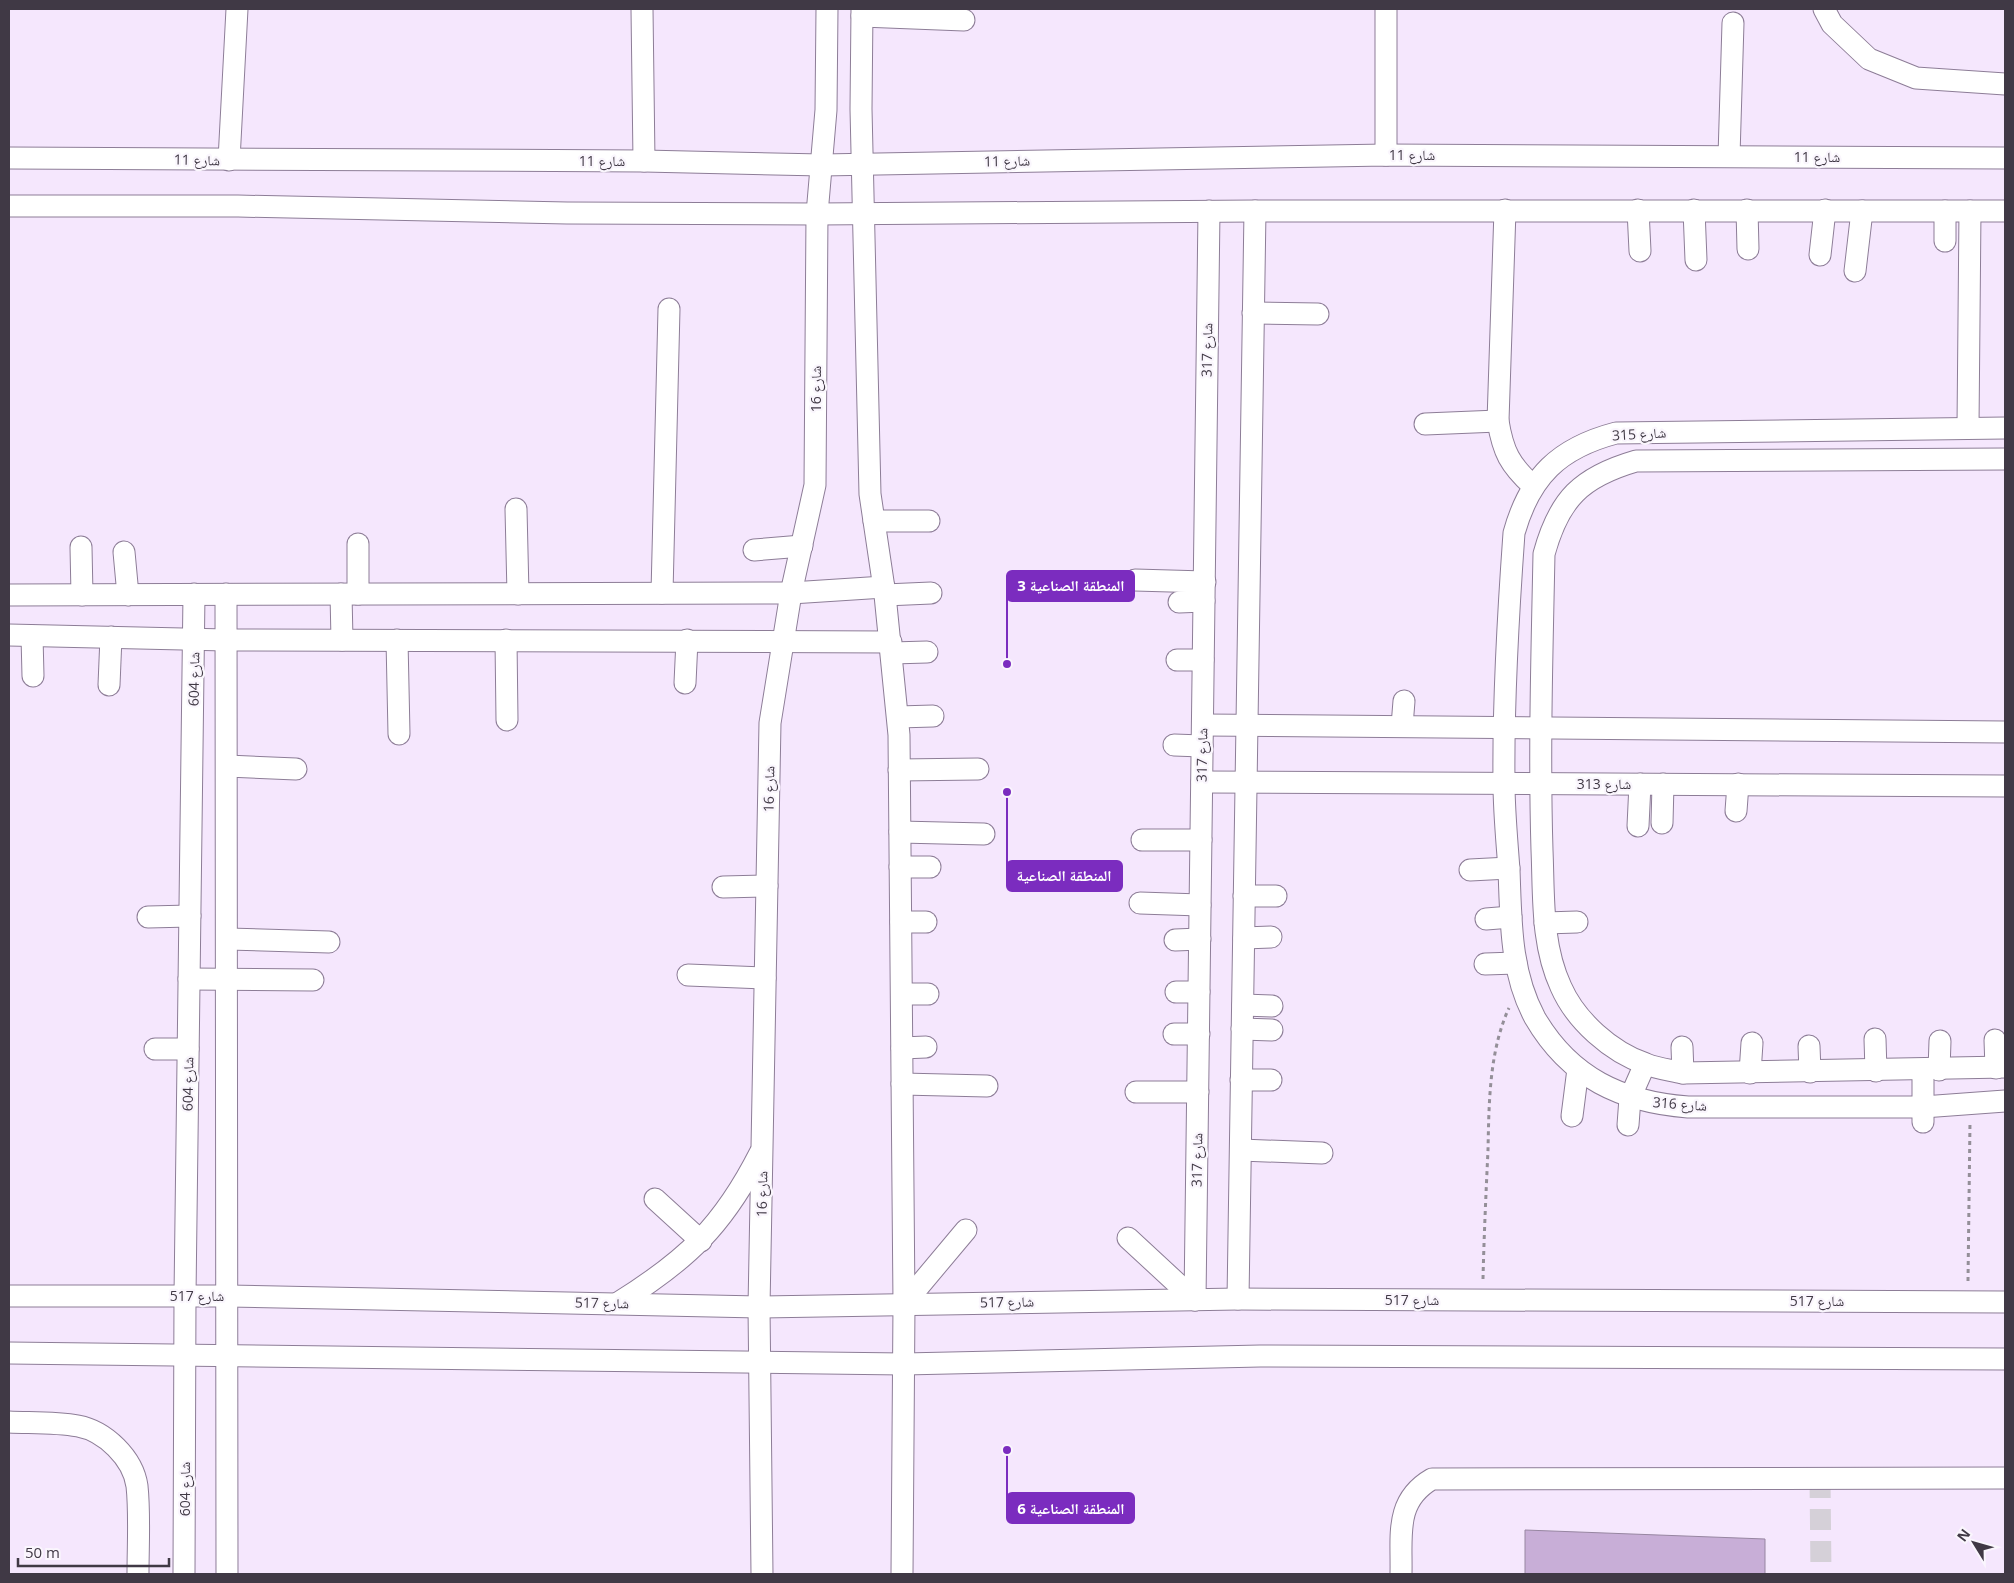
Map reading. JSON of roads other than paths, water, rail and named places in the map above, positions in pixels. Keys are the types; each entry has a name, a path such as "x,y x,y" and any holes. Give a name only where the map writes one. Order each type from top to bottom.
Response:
{"street":[{"path":"229,160 237,9"},
{"path":"642,9 644,161"},
{"name":"شارع 16","path":"762,1574 759,1306 770,722 782,640 815,485 817,214 826,110 827,9"},
{"path":"1386,9 1386,155"},
{"path":"1824,9 1832,24 1869,58 1916,78 2005,84"},
{"path":"902,1574 904,1304 898,717 884,591 870,494 863,163 862,12 964,20"},
{"path":"1729,156 1733,24"},
{"name":"شارع 11","path":"9,158 644,161 822,165 1386,155 2005,158"},
{"path":"9,206 238,206 557,213 817,214 1505,210 2005,211"},
{"path":"1505,210 1498,421 1502,446 1514,469 1533,486"},
{"path":"1638,210 1640,251"},
{"path":"1694,210 1696,260"},
{"path":"1747,210 1748,249"},
{"path":"1820,255 1825,210"},
{"name":"شارع 317","path":"1195,1300 1209,211"},
{"path":"1238,1299 1255,211"},
{"path":"1855,271 1862,211"},
{"path":"1945,211 1945,241"},
{"path":"1968,427 1970,211"},
{"path":"662,593 668,309"},
{"path":"1253,313 1318,314"},
{"path":"1425,424 1498,421"},
{"name":"شارع 315","path":"1504,783 1514,533 1521,509 1533,486 1549,466 1569,451 1592,439 1616,433 2005,428"},
{"path":"1687,432 1688,460"},
{"name":"شارع 315","path":"1540,783 1544,554 1551,527 1566,503 1585,483 1610,469 1636,461 2005,459"},
{"path":"516,509 518,594"},
{"path":"874,521 929,521"},
{"path":"342,640 358,544"},
{"path":"754,550 802,546"},
{"path":"81,547 82,595"},
{"path":"124,552 128,595"},
{"path":"1135,580 1204,592"},
{"path":"9,595 792,593 884,591 931,593"},
{"path":"1179,602 1204,592"},
{"name":"شارع 604","path":"184,1574 185,1296 194,594"},
{"path":"226,594 228,939 227,1574"},
{"path":"9,635 226,640 782,640 891,647 927,652"},
{"path":"32,636 33,676"},
{"path":"109,686 111,637"},
{"path":"396,640 399,734"},
{"path":"506,640 507,720"},
{"path":"685,683 687,640"},
{"path":"1178,660 1203,660"},
{"path":"1402,726 1404,700"},
{"path":"898,717 933,716"},
{"path":"1203,725 2005,732"},
{"path":"1174,745 1202,746"},
{"path":"227,766 296,769"},
{"path":"899,770 978,769"},
{"name":"شارع 313","path":"1202,782 1738,784 1822,792 1878,794 1940,792 2005,786"},
{"name":"شارع 316","path":"1504,783 1511,917 1520,984 1535,1018 1557,1048 1578,1069 1602,1086 1630,1098 1688,1114 1923,1114 1970,1104 2005,1101"},
{"path":"1540,783 1545,923 1548,953 1561,989 1583,1021 1611,1046 1646,1064 1683,1073 1876,1071 2000,1067 1995,1040"},
{"path":"1638,826 1640,784"},
{"path":"1662,784 1662,823"},
{"path":"1736,811 1738,784"},
{"path":"900,832 984,834"},
{"path":"1142,840 1201,840"},
{"path":"900,867 930,867"},
{"path":"1470,870 1508,868"},
{"path":"723,887 767,886"},
{"path":"1244,896 1276,896"},
{"path":"1140,903 1200,904"},
{"path":"148,917 190,916"},
{"path":"1486,919 1511,917"},
{"path":"901,922 926,922"},
{"path":"1545,923 1577,922"},
{"path":"1244,938 1271,937"},
{"path":"228,939 329,942"},
{"path":"1175,940 1200,939"},
{"path":"1485,964 1516,963"},
{"path":"688,975 766,978"},
{"path":"189,979 313,980"},
{"path":"1176,992 1199,992"},
{"path":"902,994 928,994"},
{"path":"1243,1005 1272,1006"},
{"path":"1242,1029 1272,1030"},
{"path":"1174,1034 1199,1034"},
{"path":"1875,1039 1876,1071"},
{"path":"1923,1114 1931,1070 1940,1041"},
{"path":"1750,1072 1752,1043"},
{"path":"1809,1046 1810,1072"},
{"path":"902,1048 926,1047"},
{"path":"1682,1047 1683,1073"},
{"path":"155,1049 188,1049"},
{"path":"1628,1125 1630,1098 1646,1064"},
{"path":"1572,1116 1578,1069"},
{"path":"1241,1080 1271,1080"},
{"path":"902,1084 986,1086"},
{"path":"1136,1092 1198,1092"},
{"path":"618,1304 662,1275 701,1241 725,1213 746,1182 762,1148"},
{"path":"1240,1150 1322,1154"},
{"path":"655,1199 701,1241"},
{"path":"904,1304 966,1230"},
{"path":"1128,1238 1195,1300"},
{"name":"شارع 517","path":"9,1296 228,1296 759,1306 1238,1299 2005,1302"},
{"path":"9,1354 904,1364 1260,1356 2005,1359"},
{"path":"9,1422 78,1426 94,1432 109,1441 121,1454 131,1468 137,1484 138,1574"},
{"path":"1401,1574 1404,1510 1415,1492 1432,1479 2005,1478"}],"tunnel":[{"path":"1820,1477 1821,1574"}],"place":[{"name":"المنطقة الصناعية 3","path":"1007,664"},
{"name":"المنطقة الصناعية","path":"1007,792"},
{"name":"المنطقة الصناعية 6","path":"1007,1450"}]}
